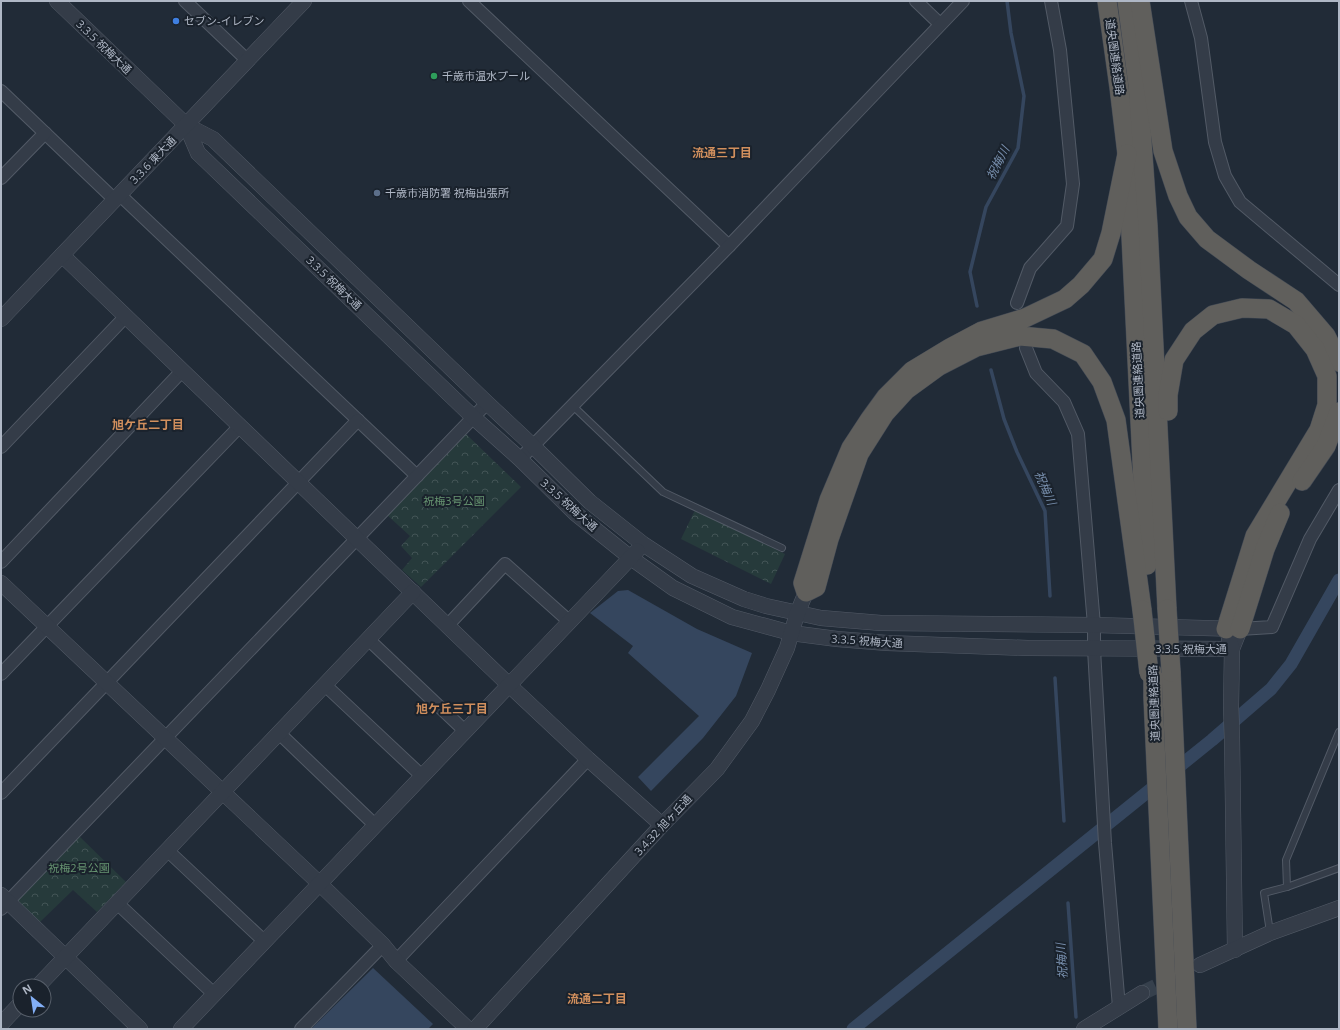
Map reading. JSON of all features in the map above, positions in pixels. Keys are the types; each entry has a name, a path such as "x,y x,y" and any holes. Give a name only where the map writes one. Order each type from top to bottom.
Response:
{"highway":[{"name":"道央圏連絡道路","path":"1106,1 1128,154 1157,673 1174,746 1175,795 1187,1029"},
{"name":"道央圏連絡道路","path":"1127,1 1138,86 1147,218 1159,448 1153,610"},
{"path":"1140,1 1163,151 1178,196 1188,217 1207,239 1249,270 1296,301 1326,336 1339,362"},
{"path":"1128,154 1111,233 1103,259 1081,285 1065,299 1025,318 982,332 950,348 912,371 886,397 851,448 829,500 803,583 806,592 816,587 829,539 859,454 885,413 906,390 939,366 976,346 1020,336 1053,339 1083,354 1102,382 1116,420 1153,610"},
{"path":"1159,448 1168,425 1168,395 1174,360 1193,331 1212,315 1242,308 1269,309 1296,325 1315,349 1327,376 1327,405 1319,430 1255,536 1233,629"},
{"path":"1233,629 1279,515 1326,446 1339,412"},
{"name":"道央圏連絡道路","path":"1157,673 1152,697 1168,1029"}],"street":[{"name":"3.3.5 祝梅大通","path":"57,1 186,126 213,139 590,502 642,544 692,576 744,599 797,614 821,618 881,623 1094,625 1233,629"},
{"name":"3.3.6 東大通","path":"1,319 304,1"},
{"path":"469,1 729,246"},
{"path":"916,1 940,24"},
{"path":"520,459 729,246 963,1"},
{"path":"1017,303 1030,268 1067,226 1073,184 1060,50 1051,1"},
{"path":"1191,1 1201,38 1215,142 1225,176 1240,202 1339,286"},
{"path":"186,2 247,60"},
{"path":"1,91 417,476"},
{"name":"3.3.5 祝梅大通","path":"186,126 198,153 473,417 520,459 576,514 631,558 673,588 732,617 791,633 837,639 1028,648 1232,648"},
{"path":"1,178 45,133"},
{"path":"62,255 509,685 588,759 662,825"},
{"path":"1,447 126,316"},
{"path":"1026,348 1036,373 1064,402 1078,434 1094,625 1094,649 1105,843 1119,1007"},
{"path":"1,562 182,370"},
{"path":"140,1029 66,957 3,902 166,738 487,403"},
{"path":"1,793 358,420"},
{"path":"1,674 240,426"},
{"path":"1235,950 1231,707 1233,629 1272,627 1310,539 1339,490"},
{"path":"181,1029 631,558 642,544"},
{"path":"448,625 505,564 570,622"},
{"path":"1,583 383,944 396,961 468,1029"},
{"path":"46,978 413,592"},
{"name":"3.4.32 旭ヶ丘通","path":"475,1029 662,825 717,769 752,720 768,690 787,648 797,614 806,592"},
{"path":"368,639 465,731"},
{"path":"325,685 422,776"},
{"path":"279,733 375,825"},
{"path":"396,961 588,759"},
{"path":"168,850 264,941"},
{"path":"117,902 214,994"},
{"path":"1200,965 1270,933 1339,908"},
{"path":"301,1029 383,944"},
{"path":"1084,1029 1142,993"},
{"path":"1,1024 12,1012"}],"lane":[{"path":"573,406 663,492 782,548"},
{"path":"1287,887 1286,860 1339,732"},
{"path":"1270,933 1264,893 1287,887 1339,868"}],"green space":[{"name":"祝梅3号公園","path":"466,434 521,487 421,587 402,570 412,558 401,546 410,536 387,515"},
{"path":"695,510 785,554 771,584 681,539"},
{"name":"祝梅2号公園","path":"78,835 126,882 97,912 73,890 40,922 17,900"}],"water":[{"path":"628,590 697,629 752,653 736,696 703,738 651,791 638,777 699,716 628,653 633,646 590,613 618,591"},
{"path":"373,968 433,1024 428,1029 311,1029"}],"waterway":[{"name":"祝梅川","path":"977,306 970,272 986,207 1018,148 1024,96 1011,33 1007,1"},
{"name":"祝梅川","path":"991,370 1004,419 1017,452 1045,511 1050,596"},
{"path":"853,1029 1212,740 1271,689 1291,664 1339,580"},
{"name":"祝梅川","path":"1055,678 1064,821"},
{"name":"祝梅川","path":"1068,903 1076,1017"}],"tunnel":[{"path":"1142,993 1174,978"}],"place":[{"name":"セブン-イレブン","path":"176,21"},
{"name":"千歳市温水プール","path":"434,76"},
{"name":"千歳市消防署 祝梅出張所","path":"377,193"}],"district":[{"name":"流通三丁目","path":"722,153"},
{"name":"旭ケ丘二丁目","path":"148,425"},
{"name":"旭ケ丘三丁目","path":"452,709"},
{"name":"流通二丁目","path":"597,999"}]}
